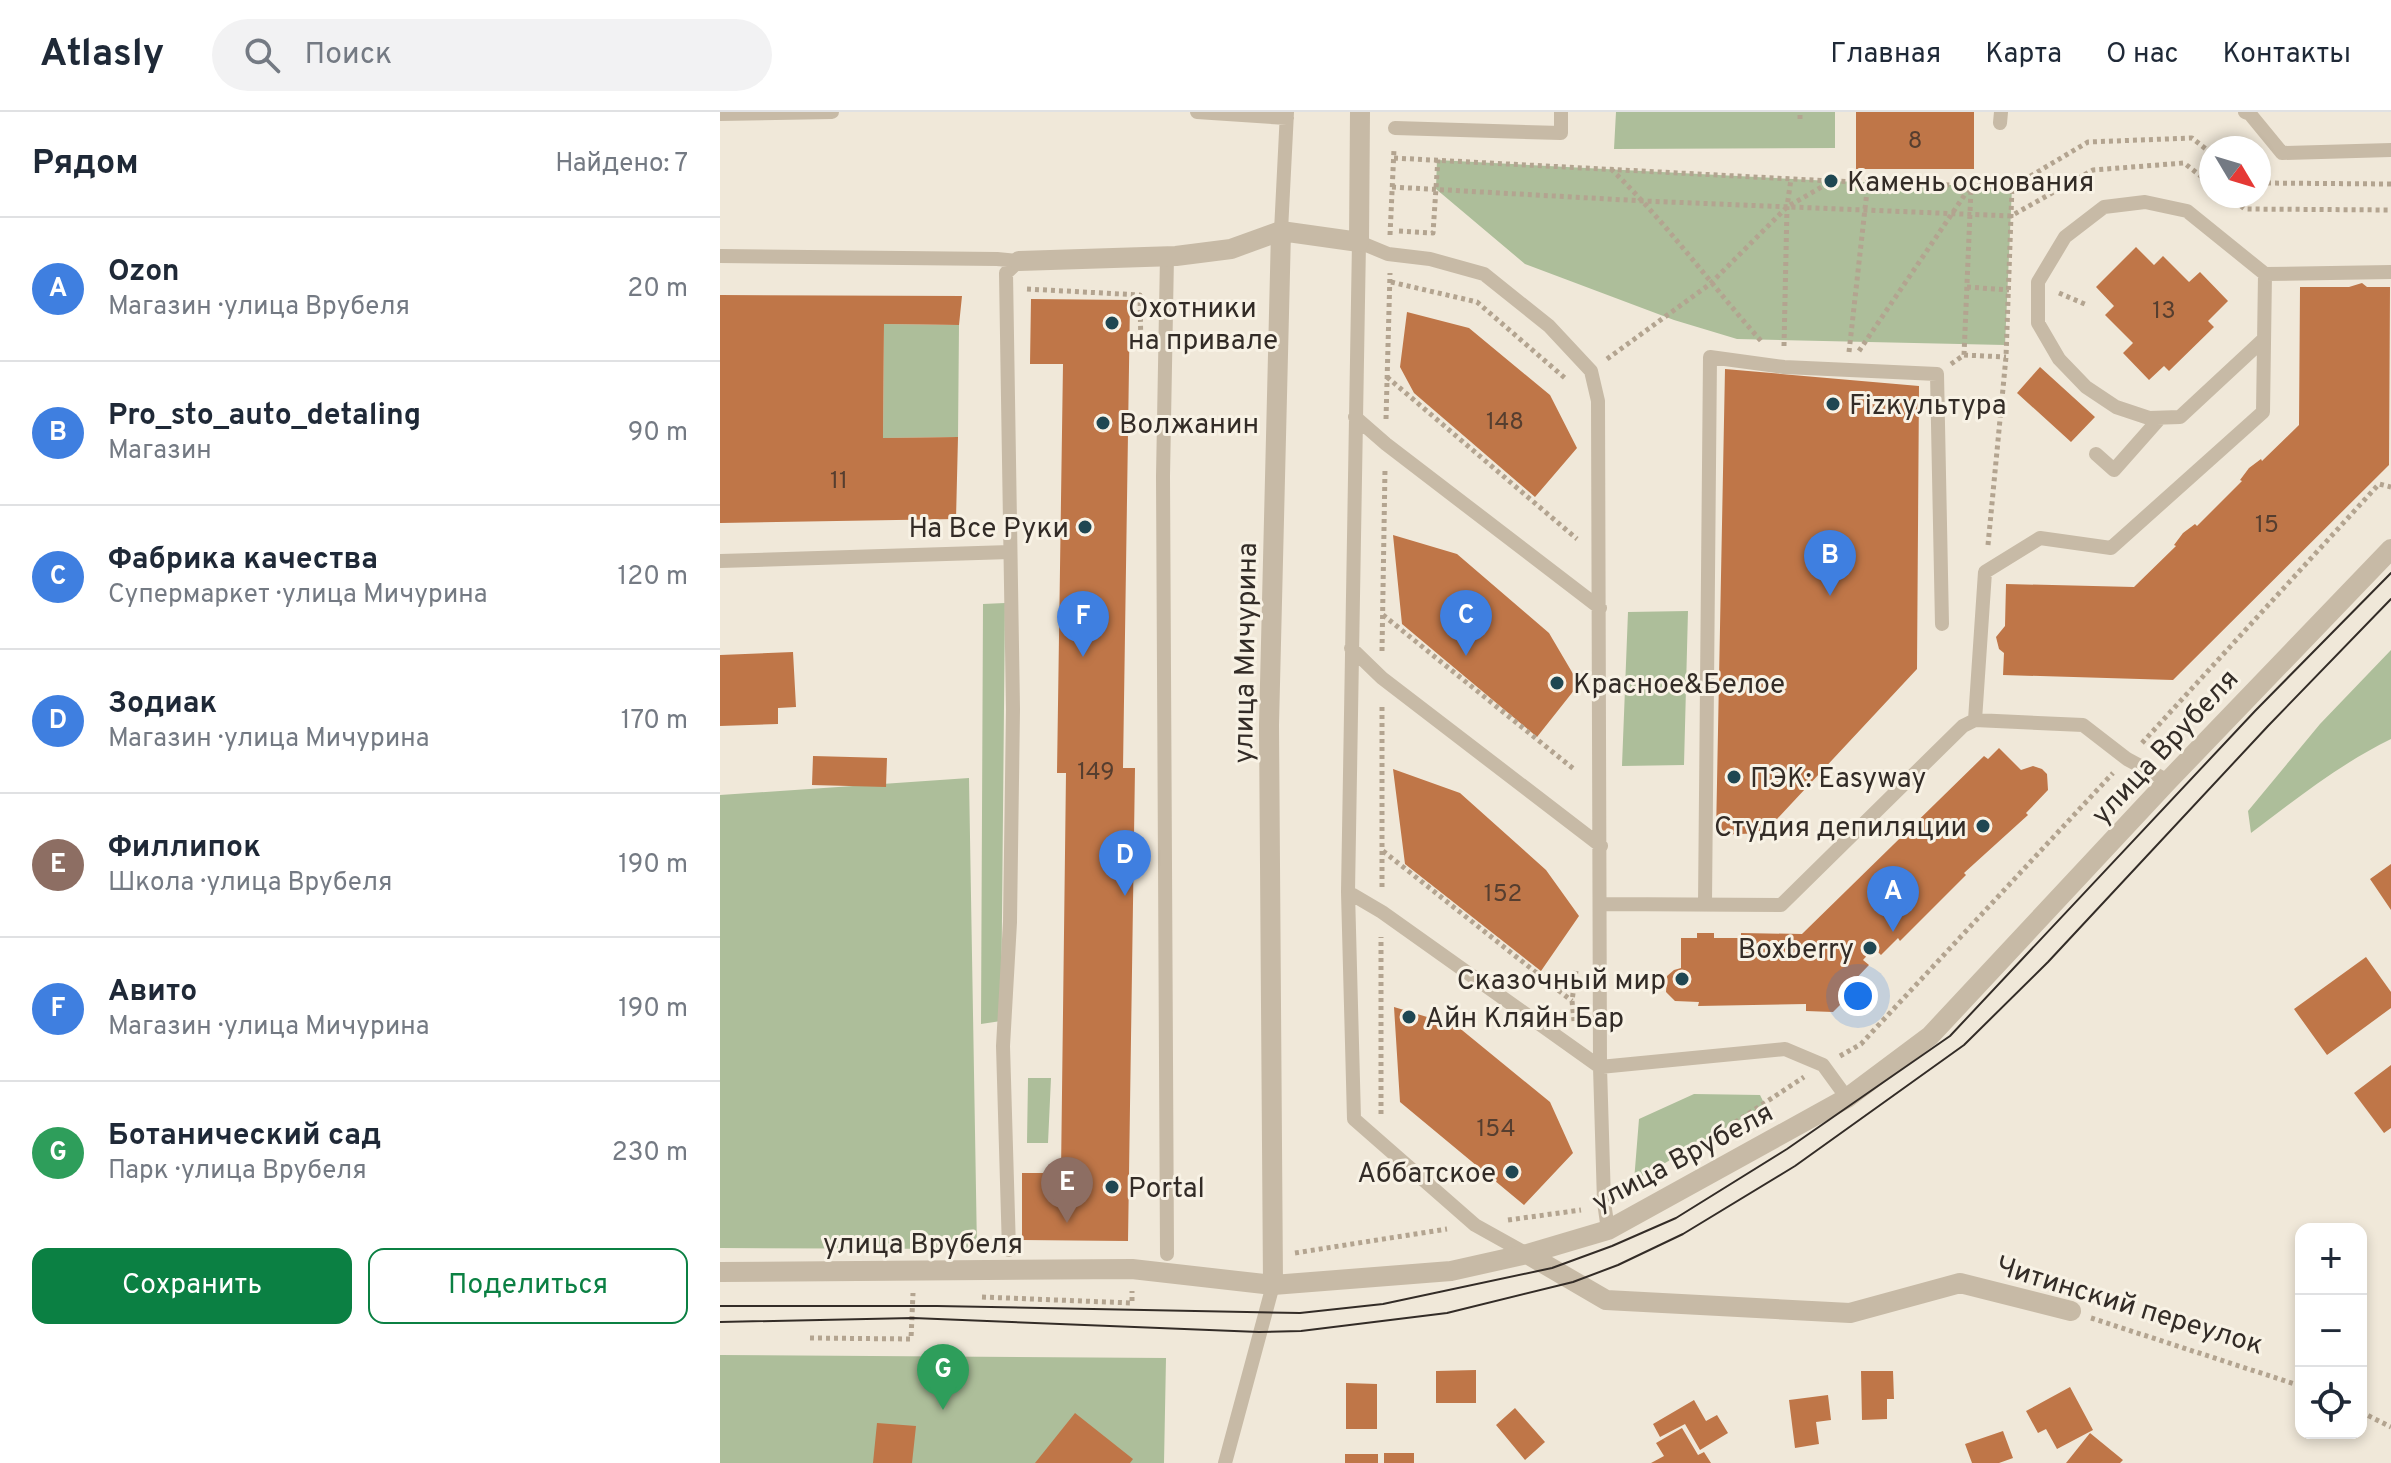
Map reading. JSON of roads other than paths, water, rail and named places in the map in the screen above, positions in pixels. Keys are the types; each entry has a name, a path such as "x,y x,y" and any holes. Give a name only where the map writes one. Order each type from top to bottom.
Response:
{"street":[{"path":"1019,261 1167,256 1231,249 1281,231 1359,242 1360,112"},
{"name":"улица Мичурина","path":"1273,1285 1269,725 1281,231"},
{"name":"улица Врубеля","path":"720,1272 1132,1269 1273,1285 1451,1271 1527,1254 1608,1230 1847,1098 1930,1036 2168,781 2391,549"},
{"name":"Читинский переулок","path":"1527,1254 1606,1300 1850,1313 1960,1283 2071,1311"}],"lane":[{"path":"720,114 832,112"},
{"path":"1197,112 1287,115 1281,231"},
{"path":"1395,128 1561,133 1561,112"},
{"path":"2249,113 2282,153 2391,150"},
{"path":"2264,339 2180,417 2149,418 2116,407 2086,387 2059,359 2038,323 2038,282 2065,237 2104,207 2145,202 2187,211 2265,274 2391,272"},
{"path":"1527,1254 1475,1225 1354,1119 1348,892 1359,242 1388,254 1430,259 1484,274 1549,326 1591,371 1598,401 1600,1067 1604,1202 1608,1230"},
{"path":"720,256 1019,261"},
{"path":"1167,256 1163,476 1167,1254"},
{"path":"1009,1250 1003,1046 1010,922 1013,709 1006,273 1019,261"},
{"path":"1975,720 1985,572 2040,538 2111,548 2263,412 2265,274"},
{"path":"1705,904 1710,357 1784,367 1937,374 1942,624"},
{"path":"1355,417 1600,608"},
{"path":"2096,454 2114,470 2160,418"},
{"path":"720,561 1010,552"},
{"path":"1351,648 1382,678 1601,846"},
{"path":"1601,904 1781,905 1963,726 1975,720 2083,725 2127,759 2168,781"},
{"path":"1348,892 1382,912 1600,1067 1785,1049 1823,1065 1847,1098"},
{"path":"1225,1463 1273,1285"}],"tram line":[{"path":"720,1306 937,1306 1300,1313 1383,1304 1552,1268 1676,1218 1787,1149 1950,1036 2255,711 2391,573"},
{"path":"720,1322 913,1318 1259,1332 1301,1331 1447,1313 1573,1282 1618,1265 1683,1234 1795,1166 1964,1045 2048,962 2391,599"}],"place":[{"name":"Камень основания","path":"1831,181"},
{"name":"Охотники на привале","path":"1112,323"},
{"name":"Fizкультура","path":"1833,404"},
{"name":"Волжанин","path":"1103,423"},
{"name":"На Все Руки","path":"1085,527"},
{"name":"Pro_sto_auto_detaling","path":"1830,596"},
{"name":"Фабрика качества","path":"1466,656"},
{"name":"Авито","path":"1083,657"},
{"name":"Красное&Белое","path":"1557,683"},
{"name":"ПЭК: Easyway","path":"1734,777"},
{"name":"Студия депиляции","path":"1983,826"},
{"name":"Зодиак","path":"1125,896"},
{"name":"Ozon","path":"1893,932"},
{"name":"Boxberry","path":"1870,948"},
{"name":"Сказочный мир","path":"1682,979"},
{"name":"Айн Кляйн Бар","path":"1409,1017"},
{"name":"Аббатское","path":"1512,1172"},
{"name":"Portal","path":"1112,1187"},
{"name":"Филлипок","path":"1067,1223"},
{"name":"Ботанический сад","path":"943,1410"}]}
